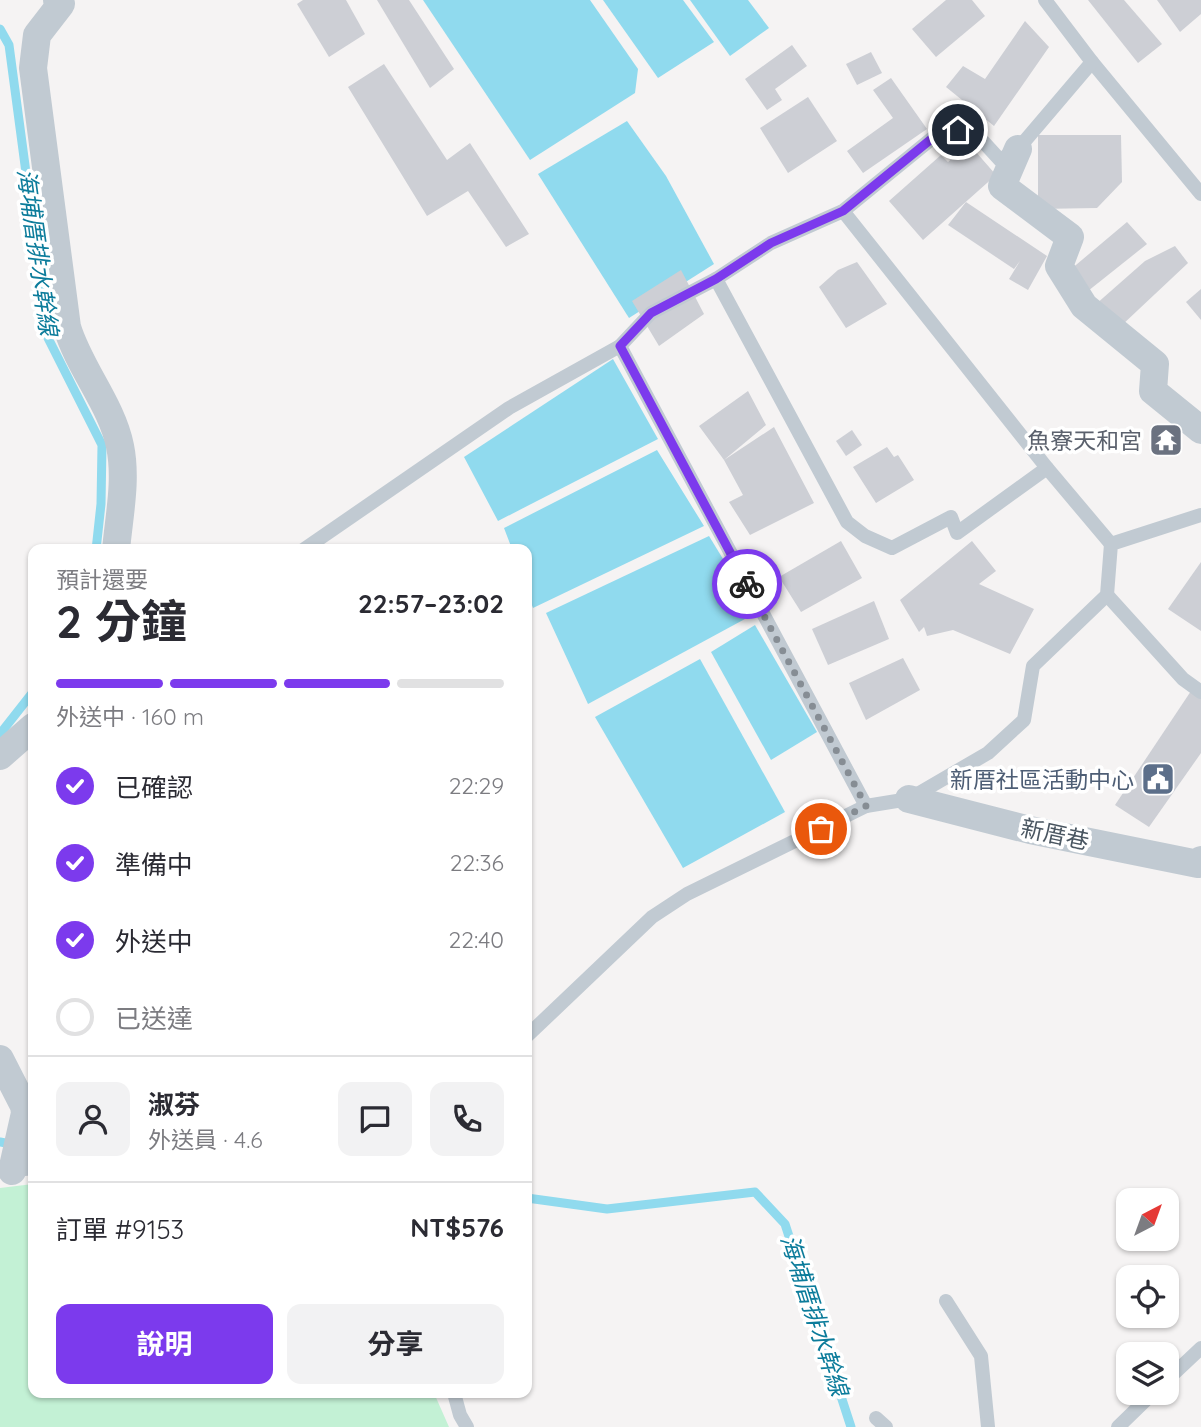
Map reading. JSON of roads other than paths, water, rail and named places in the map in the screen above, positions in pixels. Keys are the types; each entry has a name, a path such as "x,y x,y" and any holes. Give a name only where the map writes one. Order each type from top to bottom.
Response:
{"street":[{"path":"62,1 37,35 33,68 67,327 120,444 124,471 117,544"},
{"path":"1018,149 1002,187 1070,237 1059,266 1084,306 1155,364 1153,391 1201,430"},
{"path":"0,756 28,731"},
{"name":"新厝巷","path":"909,799 1030,830 1198,864 1201,860"},
{"path":"0,1059 25,1113 15,1171"}],"lane":[{"path":"1045,0 1092,62 1201,194"},
{"path":"312,544 509,408 620,346 651,313 716,279 771,243 843,211 935,136 958,130 979,137 1000,160 1018,149 1092,62"},
{"path":"532,1030 652,918 687,894 866,806 909,799 988,753 1024,720 1033,666 1107,595 1111,544 1047,468 843,211"},
{"path":"716,279 847,522 865,536 892,548 951,517 957,533 1047,468"},
{"path":"620,346 866,806"},
{"path":"1111,544 1201,515"},
{"path":"1107,595 1183,679 1201,692"},
{"path":"946,1301 981,1356 988,1427"},
{"path":"1179,1369 1201,1348"},
{"path":"455,1398 467,1427"},
{"path":"1118,1427 1141,1405"}],"water":[{"path":"423,0 590,0 638,69 635,93 530,160"},
{"path":"603,0 683,0 714,42 658,78"},
{"path":"690,0 748,0 769,28 730,56"},
{"path":"627,121 666,176 714,264 629,318 538,174"},
{"path":"613,359 658,439 498,521 464,457"},
{"path":"657,450 704,526 533,608 532,544 510,544 504,528"},
{"path":"709,536 756,613 588,704 546,613"},
{"path":"755,625 817,732 771,760 711,652"},
{"path":"700,659 785,812 683,868 595,717"}],"waterway":[{"name":"海埔厝排水幹線","path":"0,29 9,45 48,338 102,445 101,504 97,544"},
{"name":"海埔厝排水幹線","path":"0,734 28,698"},
{"name":"海埔厝排水幹線","path":"0,1142 28,1147"},
{"name":"海埔厝排水幹線","path":"532,1199 607,1209 755,1192 785,1224 851,1427"}],"place":[{"name":"魚寮天和宮","path":"1166,440"},
{"name":"新厝社區活動中心","path":"1158,779"}]}
